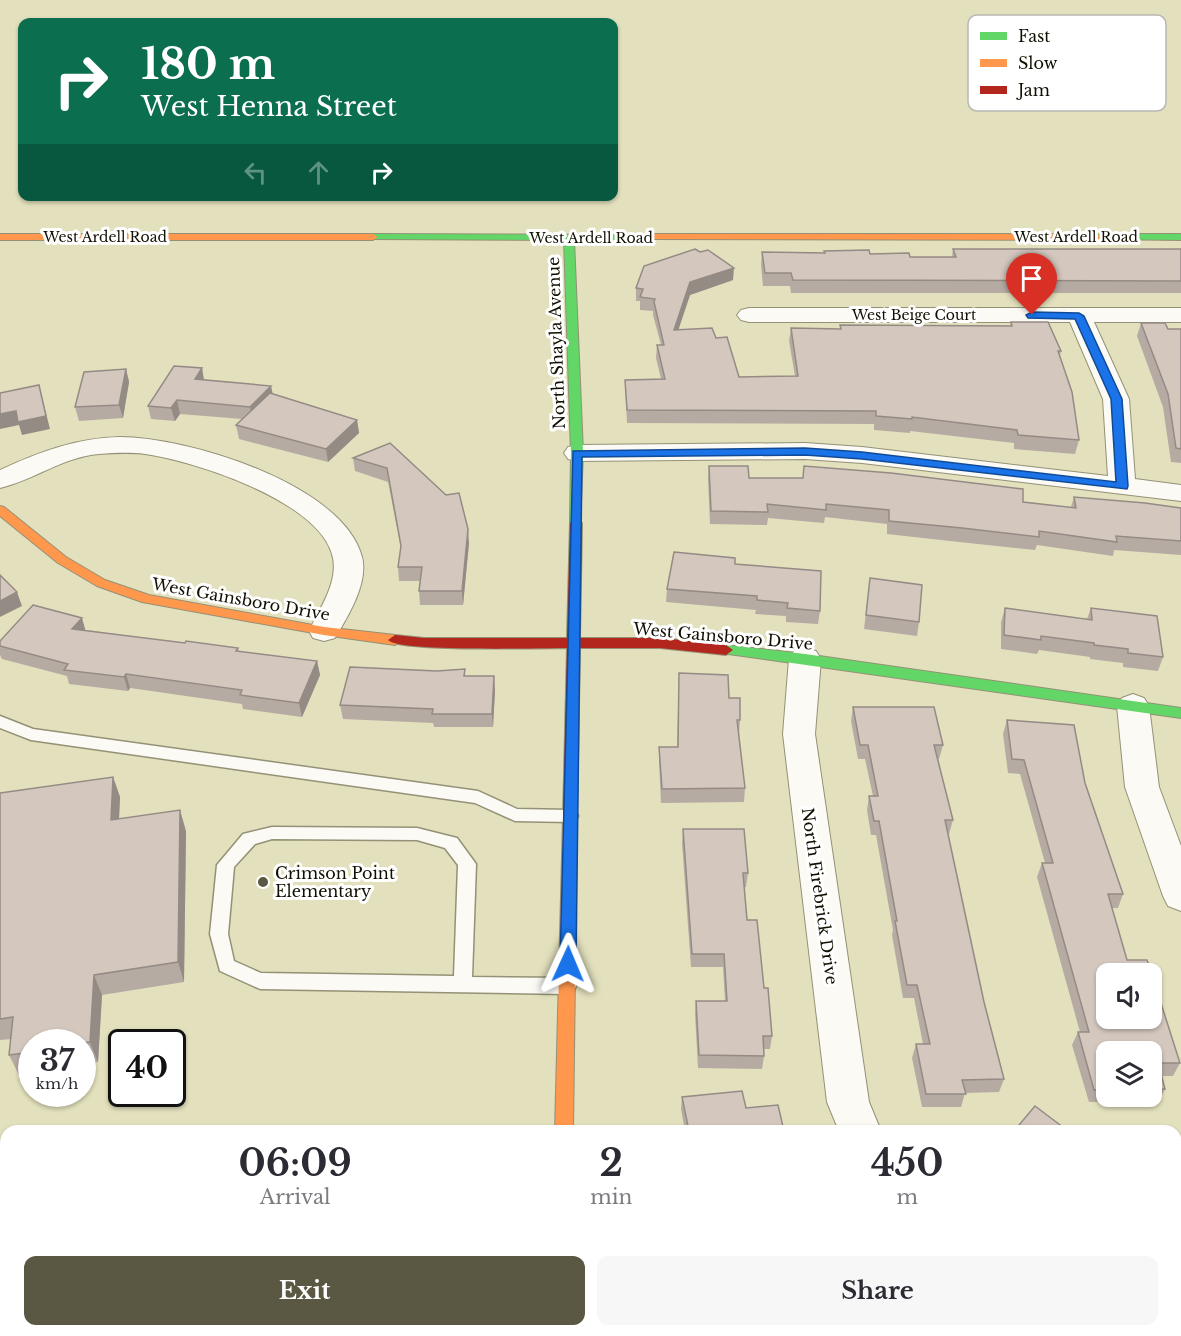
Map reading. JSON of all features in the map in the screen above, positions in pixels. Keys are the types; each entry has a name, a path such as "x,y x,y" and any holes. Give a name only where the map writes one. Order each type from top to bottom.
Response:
{"street":[{"name":"West Ardell Road","path":"0,237 1181,237"},
{"name":"North Shayla Avenue","path":"564,1125 577,453 569,238"},
{"name":"West Beige Court","path":"749,315 1181,315"},
{"path":"1079,316 1116,399 1122,486"},
{"path":"0,480 45,459 69,452 96,446 125,445 153,447 182,454 257,478 292,496 318,514 336,530 345,544 349,561 346,581 324,631"},
{"path":"577,453 828,453 1181,493"},
{"name":"West Gainsboro Drive","path":"2,514 62,560 100,583 147,599 324,631 424,643 660,643 805,659 1181,713"},
{"name":"North Firebrick Drive","path":"805,659 799,734 848,1102 858,1125"},
{"path":"1133,706 1142,787 1181,896"}],"lane":[{"path":"0,722 31,734 478,797 515,814 570,816"},
{"path":"463,984 467,864 451,843 417,834 272,833 249,839 226,865 219,934 226,966 260,981 567,986"}],"building":[{"path":"695,249 700,252 708,250 734,268 690,282 674,330 712,328 716,338 727,337 739,377 798,376 791,328 841,329 840,325 1012,326 1011,322 1048,322 1061,351 1058,351 1072,392 1079,440 1018,435 1017,430 912,417 912,419 876,416 876,411 627,410 625,380 665,379 657,345 664,345 655,299 640,297 643,289 636,288 644,266"},
{"path":"953,249 1181,249 1181,281 793,280 791,273 765,273 762,252 825,253 824,251 869,250 870,254 909,253 910,257 956,257"},
{"path":"1141,323 1165,323 1168,329 1181,329 1181,449 1176,448 1168,394"},
{"path":"174,366 202,368 195,379 271,386 250,407 177,400 171,408 148,406"},
{"path":"126,369 119,405 75,407 84,372"},
{"path":"39,385 46,416 18,422 16,411 0,414 0,393"},
{"path":"270,393 357,420 326,449 236,425"},
{"path":"390,443 446,495 459,493 468,529 462,591 419,591 422,567 398,567 401,546 387,468 353,458"},
{"path":"709,466 748,466 749,478 803,478 804,466 891,473 1023,489 1023,502 1076,508 1074,497 1181,508 1181,541 1116,536 1117,542 1039,531 1039,537 889,521 889,510 826,504 826,510 767,504 768,512 711,511"},
{"path":"674,552 735,558 735,564 821,571 820,611 787,608 788,603 757,600 757,596 667,589"},
{"path":"0,575 17,592 0,601"},
{"path":"870,578 922,585 919,622 866,615"},
{"path":"33,605 82,618 72,629 185,643 186,641 238,648 236,651 317,661 299,703 240,695 242,690 126,674 124,677 64,670 68,664 0,646 0,641"},
{"path":"1005,608 1092,620 1091,608 1157,616 1163,657 1128,653 1128,649 1094,645 1094,643 1041,636 1041,640 1004,635"},
{"path":"350,667 437,671 465,669 464,676 494,676 492,714 432,714 433,709 340,705"},
{"path":"679,673 728,675 729,698 740,698 740,720 737,720 745,788 662,789 659,747 678,747"},
{"path":"853,707 934,707 943,745 934,745 953,820 945,820 984,1002 1004,1079 962,1080 966,1094 926,1094 916,1044 930,1044 917,985 907,985 879,821 874,821 869,796 878,796 868,745 860,745"},
{"path":"1007,720 1074,725 1085,783 1123,894 1108,894 1127,960 1147,960 1148,963 1096,963 1096,1029 1162,1029 1162,1006 1180,1063 1162,1063 1162,1041 1096,1041 1096,1090 1094,1090 1078,1032 1089,1032 1042,863 1053,863 1024,760 1012,759"},
{"path":"113,777 111,820 180,810 178,962 94,975 91,1029 18,1029 18,1054 9,1055 13,1017 0,1019 0,793"},
{"path":"683,829 744,829 748,873 743,873 747,920 757,920 764,988 768,988 772,1036 763,1036 764,1056 699,1055 696,1001 727,1001 724,954 692,954"},
{"path":"742,1091 746,1108 778,1105 783,1125 688,1125 682,1097"},
{"path":"1035,1106 1060,1125 1019,1125"}],"traffic: fast":[{"path":"373,237 649,237"},
{"path":"1097,237 1181,237"},
{"path":"569,238 577,453 576,523"},
{"path":"726,650 805,659 1181,713"}],"traffic: slow":[{"path":"0,237 373,237"},
{"path":"649,237 1097,237"},
{"path":"0,510 62,560 101,583 147,599 324,631 395,640"},
{"path":"564,1125 570,818"}],"traffic: jam":[{"path":"570,818 576,523"},
{"path":"395,640 424,643 660,643 726,650"}],"place":[{"name":"Crimson Point Elementary","path":"263,882"}],"route":[{"path":"568,964 577,453 805,452 862,455 1122,486 1119,416 1116,399 1079,316 1032,315"}]}
